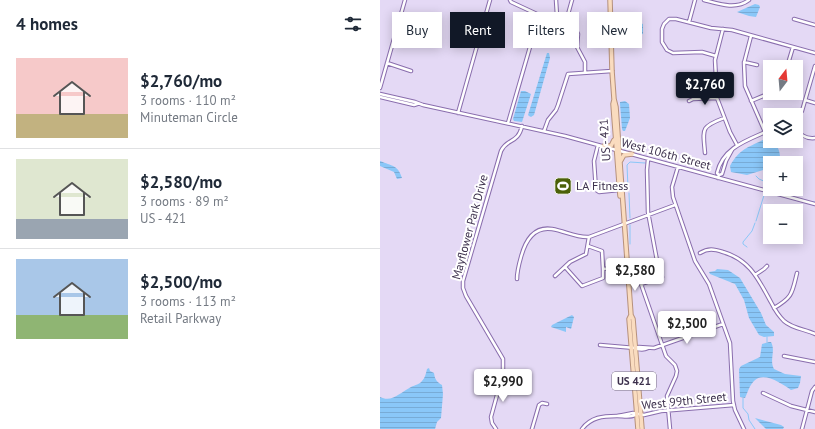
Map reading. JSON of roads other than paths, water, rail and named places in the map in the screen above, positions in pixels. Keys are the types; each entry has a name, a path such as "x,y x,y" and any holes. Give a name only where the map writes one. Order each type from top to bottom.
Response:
{"main road":[{"name":"US - 421","path":"610,0 612,71 616,107 619,190 620,200 622,202"},
{"name":"US - 421","path":"614,99 615,138 620,163 631,315 629,319 633,348 638,429"},
{"path":"604,146 612,145 615,138"},
{"path":"620,163 623,156 632,154"},
{"name":"US - 421","path":"638,415 642,429"}],"street":[{"path":"380,88 405,0"},
{"path":"458,113 490,0"},
{"path":"510,0 546,17 557,16 556,0"},
{"path":"572,0 567,18 578,34 577,47 585,62 585,73"},
{"path":"689,22 695,0"},
{"path":"704,0 714,1 720,4 736,5 742,4 749,0"},
{"path":"716,56 700,52 673,53 666,49 662,42 662,28 665,23 676,18 711,28 732,30 815,53"},
{"path":"794,19 815,25"},
{"path":"723,29 715,62 717,98 730,132 738,145"},
{"path":"751,36 744,62 745,87 763,128"},
{"path":"789,60 793,47"},
{"path":"508,124 530,48"},
{"path":"744,62 757,65"},
{"path":"387,63 411,71"},
{"path":"802,108 815,66"},
{"path":"544,131 548,120 556,110 568,74 612,71"},
{"name":"West 106th Street","path":"380,94 415,102 417,104 522,126 604,146 648,159 719,176 815,204"},
{"path":"751,101 763,96"},
{"name":"West 106th Street","path":"380,97 414,105 417,104"},
{"path":"689,101 695,99 717,98"},
{"path":"805,100 815,103"},
{"path":"705,153 705,129 710,124 724,118"},
{"name":"Mayflower Park Drive","path":"496,429 492,423 492,417 502,380 504,366 503,359 466,296 463,288 463,281 501,149 505,144 517,138 522,126"},
{"path":"719,176 717,173 726,154 738,145 763,133"},
{"path":"803,136 809,139 815,138"},
{"path":"598,145 594,161 596,190 599,192 619,190"},
{"path":"648,159 648,214 658,266 662,277 641,284 666,356 675,365 677,371 668,394 670,429"},
{"path":"678,166 672,190 675,205 695,260 708,281 723,324 731,350 734,405 744,429"},
{"path":"517,278 517,272 524,246 528,239 536,232 545,229 552,229 581,237 589,237 675,205"},
{"path":"554,276 573,260 586,254 589,237"},
{"path":"565,267 582,286 603,278 604,270 602,251 588,246"},
{"path":"700,253 712,249 730,254 746,263 755,275 780,317 788,324 815,334"},
{"path":"755,275 767,266"},
{"path":"604,270 627,267"},
{"path":"774,308 790,297 797,273"},
{"path":"600,345 633,348 662,346 723,324"},
{"path":"784,356 815,362"},
{"path":"802,429 812,390 815,387"},
{"path":"763,393 791,406 815,412"},
{"path":"532,429 538,406 541,403 547,404"},
{"name":"West 99th Street","path":"582,429 588,422 594,419 634,416 668,410 734,405"}],"water":[{"path":"755,4 759,5 760,7 756,17 737,12"},
{"path":"642,24 643,24 642,34"},
{"path":"547,53 549,53 550,58 534,115 531,117 528,115"},
{"path":"521,91 531,94 522,122 514,121 513,119"},
{"path":"625,101 629,104 630,118 625,131 623,131 620,102"},
{"path":"763,140 763,148 778,148 780,156 763,156 763,170 747,175 731,172 730,166 733,160 749,147"},
{"path":"380,161 396,168 402,178 397,179 394,172 380,166"},
{"path":"717,269 728,270 740,278 761,313 766,325 774,332 774,336 764,337 759,335 749,318 744,300 735,284 710,274 709,272"},
{"path":"572,315 574,317 571,329 566,327 566,332 551,327 552,325"},
{"path":"771,342 772,345 772,362 774,369 785,374 801,376 798,388 791,390 773,380 763,377 758,378 752,383 745,398 740,397 739,369 741,366 760,357 762,344"},
{"path":"429,368 430,371 434,373 436,380 442,385 443,394 441,418 437,422 435,429 380,429 380,397 388,399 392,398 420,383 424,378 427,369"},
{"path":"755,418 784,427 783,429 766,429"}],"waterway":[{"path":"628,188 627,165 630,162 645,163"},
{"path":"756,176 763,181"},
{"path":"629,193 630,218"},
{"path":"756,221 764,196"},
{"path":"747,247 743,244 743,242 752,231 755,223"},
{"path":"630,225 630,244"},
{"path":"767,337 767,342"},
{"path":"743,398 743,408 748,414 749,420 755,429"}],"place":[{"name":"LA Fitness","path":"563,186"}]}
